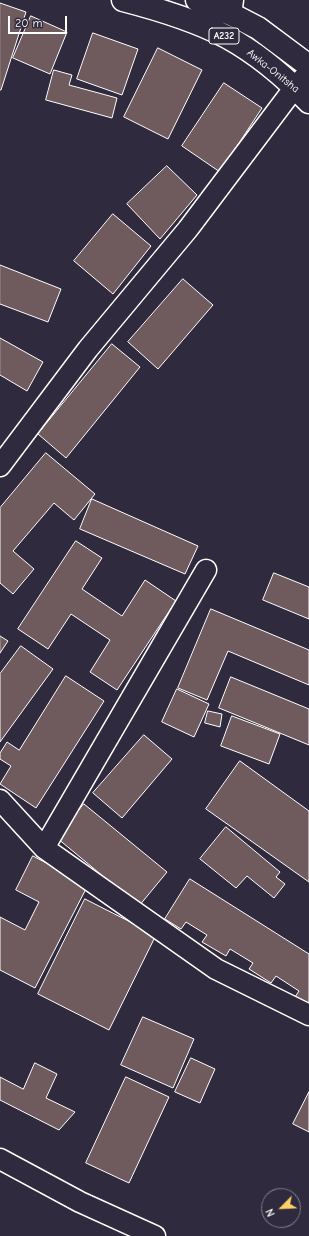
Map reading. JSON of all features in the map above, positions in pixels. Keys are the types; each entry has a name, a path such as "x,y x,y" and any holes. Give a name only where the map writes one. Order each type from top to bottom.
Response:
{"main road":[{"name":"Awka-Onitsha","path":"123,0 152,7 194,22 227,37 304,87"},
{"name":"A232","path":"198,0 232,7 309,66"}],"street":[{"path":"0,466 88,349 304,87"},
{"path":"44,848 206,570"},
{"path":"0,800 44,848 216,969 309,1016"},
{"path":"0,1160 80,1202 155,1236"}],"building":[{"path":"0,3 26,12 1,90 0,90"},
{"path":"31,16 67,32 50,74 13,58"},
{"path":"93,33 138,49 122,95 77,79"},
{"path":"158,48 202,70 168,139 124,117"},
{"path":"54,70 72,75 69,85 117,98 112,118 46,100"},
{"path":"224,83 262,108 220,172 182,146"},
{"path":"167,166 197,195 160,239 127,204"},
{"path":"113,214 151,246 113,294 74,261"},
{"path":"0,265 61,289 48,322 0,304"},
{"path":"183,279 213,305 158,369 128,342"},
{"path":"0,338 43,362 27,391 0,375"},
{"path":"112,344 140,367 66,458 38,434"},
{"path":"46,453 95,494 74,520 54,503 13,551 34,569 13,594 0,583 0,508"},
{"path":"92,499 198,546 185,574 80,529"},
{"path":"76,541 102,558 82,589 122,616 145,580 176,601 117,690 90,672 110,640 71,614 48,649 18,629"},
{"path":"274,573 309,587 309,619 263,600"},
{"path":"211,609 309,650 309,685 228,651 207,700 178,688"},
{"path":"0,636 8,641 0,653"},
{"path":"21,646 53,669 0,742 0,674"},
{"path":"66,676 104,701 36,808 0,784 11,766 0,759 0,753 7,742 19,750"},
{"path":"231,677 309,709 309,745 219,708"},
{"path":"177,689 209,704 194,737 162,722"},
{"path":"208,711 222,714 220,727 205,723"},
{"path":"232,716 280,734 269,764 221,746"},
{"path":"144,735 172,759 122,818 93,793"},
{"path":"240,761 309,811 309,882 206,809"},
{"path":"84,804 167,872 139,906 57,838"},
{"path":"226,827 280,872 276,877 285,884 274,898 247,876 236,888 200,859"},
{"path":"33,856 88,885 35,988 0,970 0,917 25,930 39,902 16,890"},
{"path":"190,879 309,954 309,1005 295,997 299,991 276,976 271,983 249,969 253,963 230,949 226,956 202,942 207,935 186,922 181,929 165,919"},
{"path":"85,899 156,935 109,1030 38,994"},
{"path":"143,1017 194,1039 173,1088 121,1065"},
{"path":"191,1058 215,1069 200,1103 175,1092"},
{"path":"35,1063 57,1074 46,1098 75,1112 59,1130 0,1100 0,1077 23,1089"},
{"path":"126,1077 169,1097 129,1183 86,1163"},
{"path":"309,1092 309,1132 293,1124"}]}
